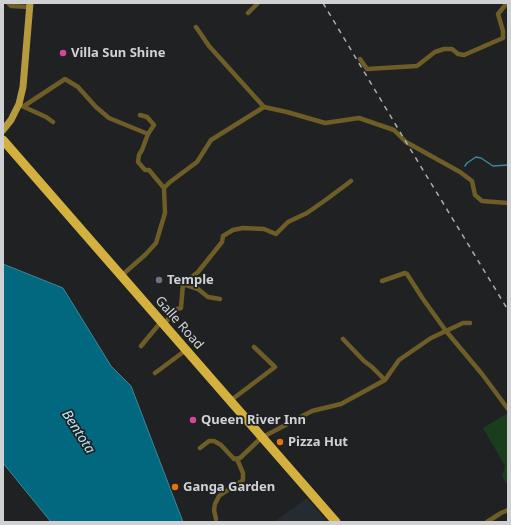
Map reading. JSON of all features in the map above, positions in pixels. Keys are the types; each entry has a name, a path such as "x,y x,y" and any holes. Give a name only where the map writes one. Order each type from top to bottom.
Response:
{"highway":[{"name":"Galle Road","path":"3,140 92,244 163,323 336,522"}],"main road":[{"path":"3,130 22,105 30,5"}],"street":[{"path":"8,3 11,6 30,5"},
{"path":"248,13 258,3"},
{"path":"360,59 368,69 416,66 435,52 444,49 452,49 458,54 464,55 503,38 503,31 498,14 507,3"},
{"path":"196,27 209,46 264,107 326,123 359,118 394,130 406,142 460,172 472,181 475,194 482,201 508,203"},
{"path":"22,105 66,79 78,87 96,107 109,118 148,134"},
{"path":"22,105 53,122"},
{"path":"164,188 198,162 211,140 264,107"},
{"path":"121,276 156,243 164,213 164,188 149,170 144,170 138,162 139,155 148,134 154,125 147,117 140,115"},
{"path":"141,346 174,310 181,308 183,284 198,272 222,242 223,236 233,230 243,228 264,229 276,234 288,222 307,213 351,181"},
{"path":"382,281 405,273 407,274 446,330 508,409"},
{"path":"183,284 198,289 208,297 220,298"},
{"path":"237,459 262,438 312,411 341,404 385,380 399,360 431,338 462,322 470,323"},
{"path":"343,339 385,380"},
{"path":"230,401 275,366 254,347"},
{"path":"155,373 186,350"},
{"path":"200,448 209,442 214,441 221,445 234,459 237,459 243,473 243,480 219,496 214,510 216,519"},
{"path":"487,522 508,510"}],"shaded area":[{"path":"307,498 328,522 274,522"}],"green space":[{"path":"508,413 508,486 502,476 505,466 483,428"}],"water":[{"name":"Bentota","path":"3,264 63,288 111,366 131,386 183,522 51,522 3,463"}],"waterway":[{"path":"465,166 476,157 481,158 493,166 508,165"}],"railway":[{"path":"323,3 508,310"}],"place":[{"name":"Villa Sun Shine","path":"63,53"},
{"name":"Temple","path":"159,280"},
{"name":"Queen River Inn","path":"193,420"},
{"name":"Pizza Hut","path":"280,442"},
{"name":"Ganga Garden","path":"175,487"}]}
